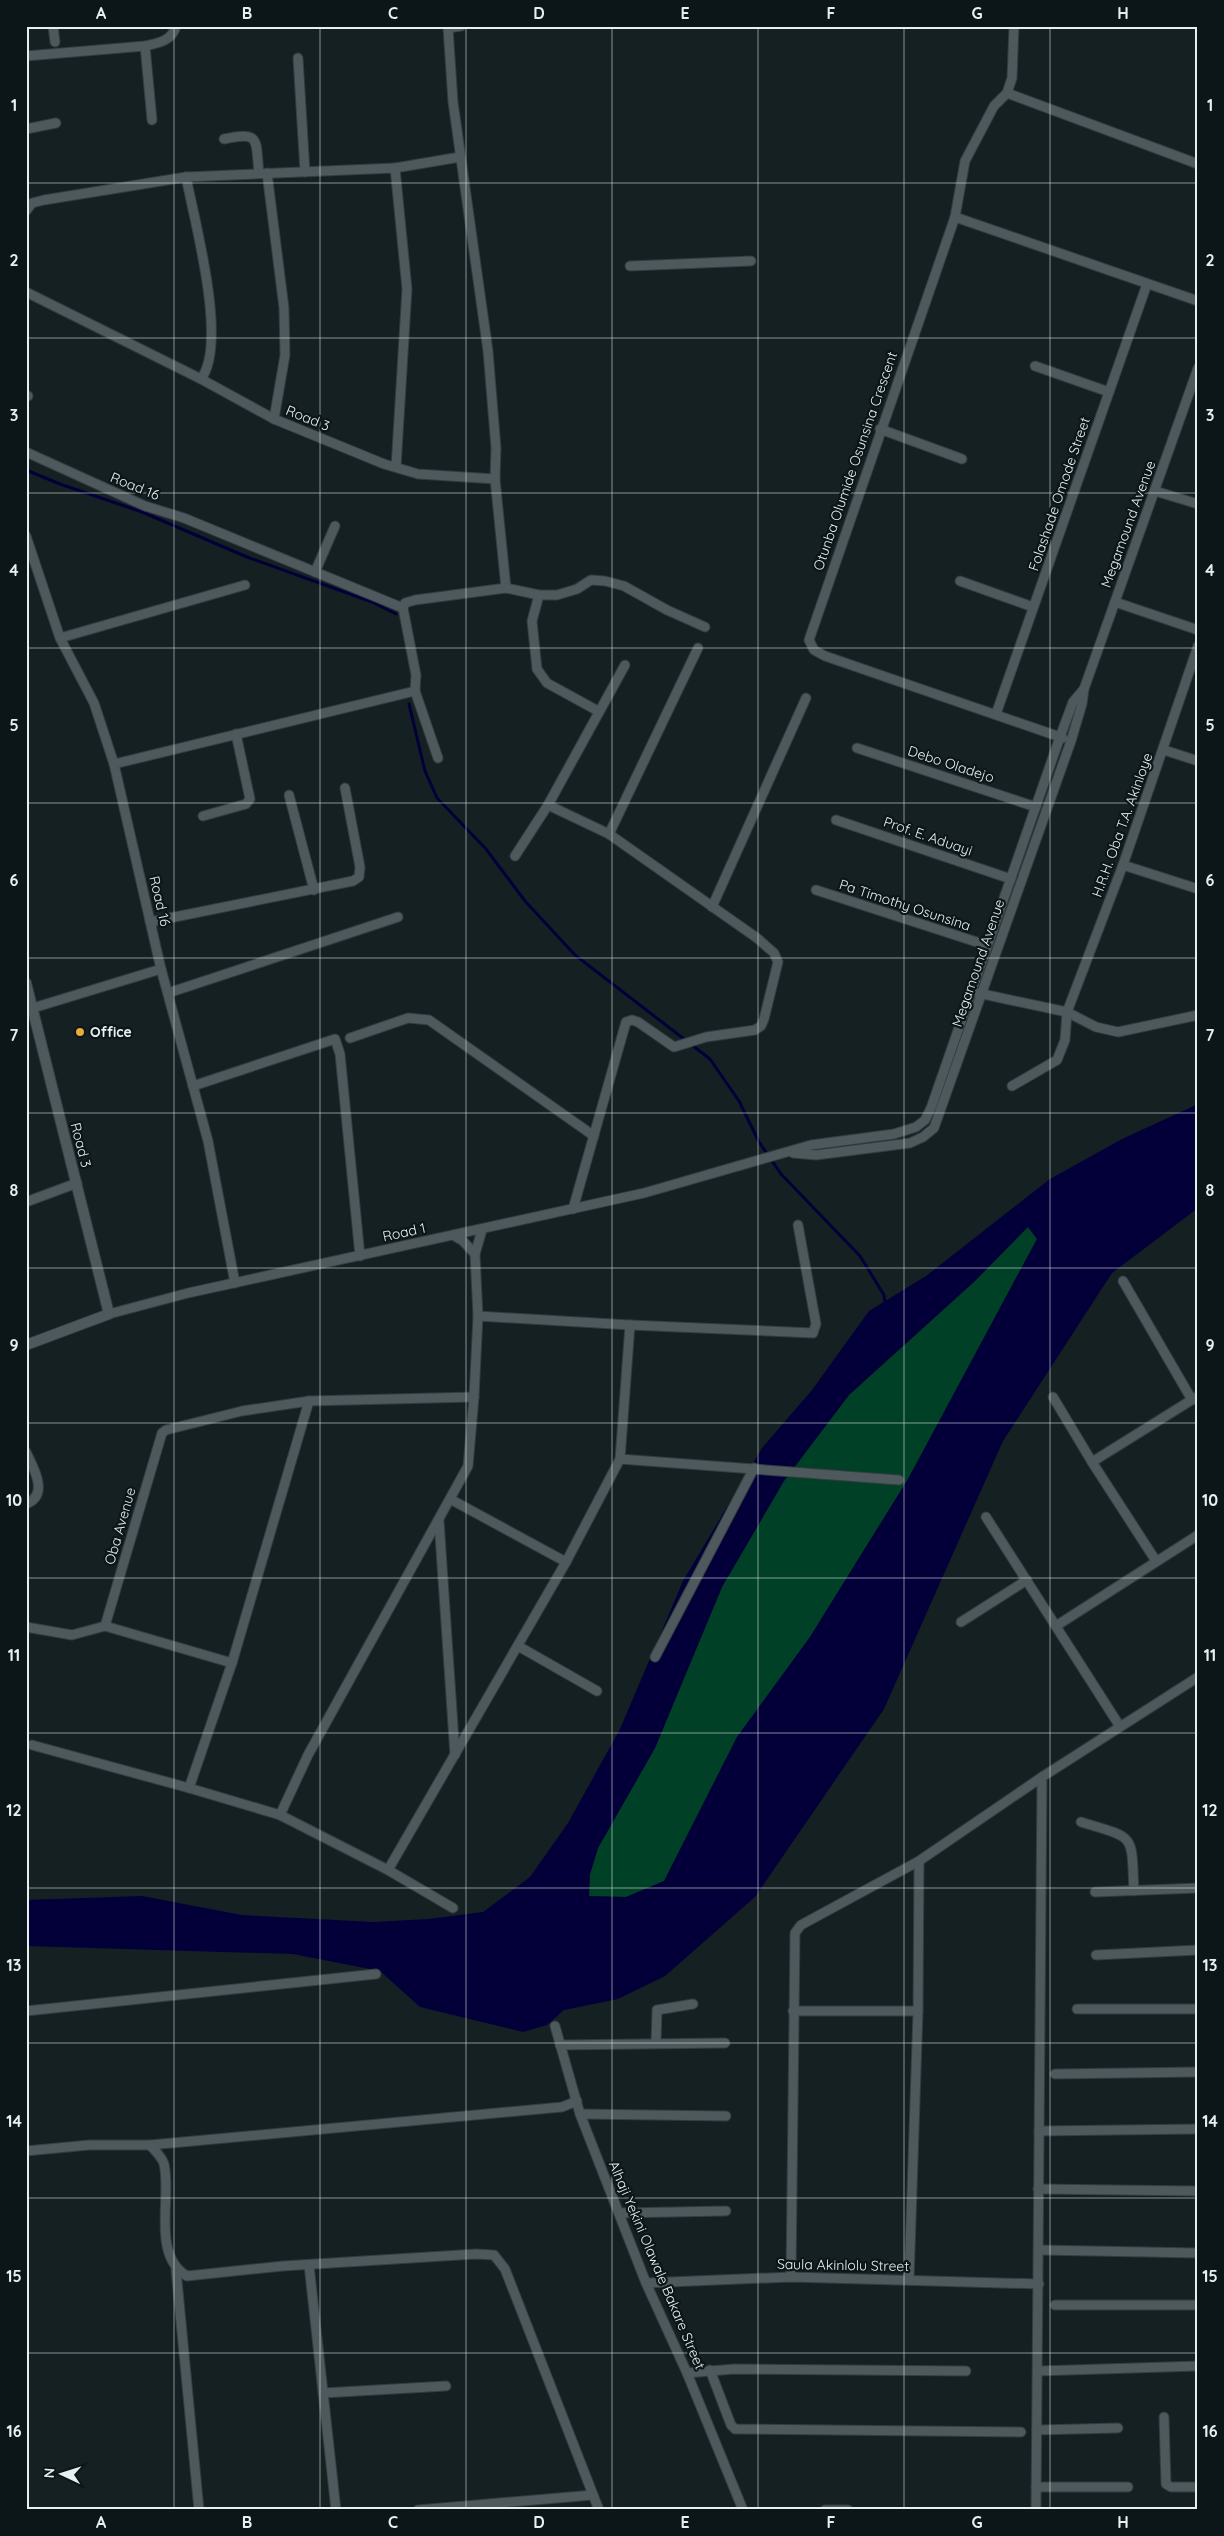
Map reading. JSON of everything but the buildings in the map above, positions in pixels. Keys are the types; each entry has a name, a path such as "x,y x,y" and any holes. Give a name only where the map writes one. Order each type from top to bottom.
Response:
{"street":[{"path":"53,26 55,42"},
{"path":"26,56 145,46 163,42 174,33 176,26"},
{"path":"461,26 448,28 460,157 488,351 496,448 495,480 506,588"},
{"name":"Otunba Olumide Osunsina Crescent","path":"1014,26 1012,78 1007,93 994,106 965,161 955,217 880,429 809,640 814,650 825,656 1070,741"},
{"path":"145,46 152,120"},
{"path":"298,58 306,172"},
{"path":"1007,93 1110,133 1198,164"},
{"path":"26,129 56,123"},
{"path":"224,138 244,134 250,136 255,142 263,173 284,308 285,355 274,420"},
{"path":"26,211 32,203 44,200 186,177 395,168 460,157"},
{"path":"395,168 407,289 396,467"},
{"path":"186,177 211,309 211,352 206,372 201,380"},
{"path":"955,217 1198,301"},
{"path":"630,266 751,261"},
{"name":"Folashade Omode Street","path":"996,714 1147,284"},
{"name":"Road 3","path":"26,292 201,380 274,420 418,474 495,480"},
{"path":"1035,366 1109,392"},
{"name":"Megamound Avenue","path":"816,1155 910,1143 923,1138 934,1128 1070,741 1082,704 1084,689 1198,368"},
{"path":"880,429 962,459"},
{"name":"Road 16","path":"26,452 145,506 184,518 403,608"},
{"path":"1155,491 1198,504"},
{"path":"315,572 335,526"},
{"name":"Road 16","path":"26,536 60,638 94,703 114,764 161,969 218,1184 235,1283"},
{"path":"438,758 415,691 416,675 403,608 405,603 506,588 539,595 570,592 591,580 605,581 624,586 666,610 705,627"},
{"path":"960,581 1033,607"},
{"path":"60,638 245,585"},
{"path":"539,595 532,621 537,670 548,683 598,711"},
{"path":"1115,602 1198,630"},
{"name":"H.R.H. Oba T.A. Akinloye","path":"1012,1086 1058,1060 1065,1040 1067,1012 1123,865 1164,750 1198,646"},
{"path":"609,834 698,648"},
{"path":"515,856 548,805 625,665"},
{"name":"Megamound Avenue","path":"810,1145 894,1134 916,1127 925,1120 932,1108 986,945 1060,737 1073,702 1084,689"},
{"path":"114,764 415,691"},
{"path":"712,907 806,698"},
{"path":"203,816 246,804 250,799 236,734"},
{"name":"Debo Oladejo","path":"857,748 1036,807"},
{"path":"1164,750 1198,761"},
{"path":"150,922 353,881 358,877 360,867 345,788"},
{"path":"290,795 314,890"},
{"path":"548,805 609,834 768,945 774,953 777,969 761,1026 754,1030 697,1039 676,1047 669,1046 638,1022 632,1020 626,1022 573,1209"},
{"name":"Prof. E. Aduayi","path":"836,820 1011,879"},
{"path":"1123,865 1198,889"},
{"name":"Pa Timothy Osunsina","path":"816,890 986,945"},
{"path":"168,993 398,917"},
{"path":"33,1008 161,969"},
{"name":"Road 3","path":"26,983 108,1314"},
{"path":"971,991 1067,1012 1096,1027 1118,1032 1198,1015"},
{"path":"350,1038 408,1018 429,1020 594,1136"},
{"path":"193,1086 336,1039 340,1054 360,1256"},
{"name":"Road 1","path":"26,1345 108,1314 235,1283 644,1193 810,1145"},
{"name":"Road 1","path":"786,1153 816,1155"},
{"path":"26,1202 77,1183"},
{"path":"478,1316 813,1333 816,1324 798,1226"},
{"path":"280,1815 308,1755 439,1520 469,1461 478,1316 475,1254 482,1230"},
{"path":"453,1235 463,1241 475,1254"},
{"path":"1092,1462 1195,1398 1123,1281"},
{"path":"388,1870 566,1562 620,1459 630,1325"},
{"path":"189,1788 232,1663 309,1401 474,1397"},
{"path":"1053,1397 1092,1462 1156,1561"},
{"name":"Oba Avenue","path":"105,1626 162,1434 166,1430 242,1412 309,1401"},
{"path":"26,1452 39,1483 38,1493 32,1502 26,1504"},
{"path":"620,1459 899,1480"},
{"path":"654,1658 754,1468"},
{"path":"450,1499 566,1562"},
{"path":"986,1516 1119,1725"},
{"path":"439,1520 455,1755"},
{"path":"1056,1626 1198,1535"},
{"path":"961,1622 1027,1580"},
{"path":"26,1627 72,1634 105,1626 232,1663"},
{"path":"518,1646 597,1691"},
{"path":"791,2277 793,1942 797,1928 919,1861 1119,1725 1198,1676"},
{"path":"32,1745 280,1815 388,1870 454,1908"},
{"path":"1036,2510 1042,1777"},
{"path":"1081,1822 1120,1834 1128,1839 1132,1848 1134,1891"},
{"path":"909,2280 918,2011 919,1861"},
{"path":"1095,1892 1198,1888"},
{"path":"1096,1955 1198,1950"},
{"path":"26,2011 376,1974"},
{"path":"656,2043 657,2010 693,2004"},
{"path":"1077,2009 1198,2009"},
{"path":"793,2011 918,2011"},
{"name":"Alhaji Yekini Olawale Bakare Street","path":"555,2026 580,2114 646,2283 687,2373 743,2510"},
{"path":"560,2045 725,2043"},
{"path":"1055,2074 1198,2072"},
{"path":"26,2152 88,2145 150,2146 562,2107 577,2101"},
{"path":"580,2114 726,2116"},
{"path":"1039,2131 1198,2129"},
{"path":"150,2146 164,2163 165,2225 170,2259 176,2270 199,2510"},
{"path":"1038,2189 1198,2191"},
{"path":"620,2213 726,2211"},
{"path":"1039,2250 1198,2253"},
{"path":"176,2270 187,2276 309,2265 476,2254 494,2255 505,2269 599,2510"},
{"path":"309,2265 336,2510"},
{"name":"Saula Akinlolu Street","path":"646,2283 791,2277 1039,2284"},
{"path":"1055,2305 1198,2305"},
{"path":"1038,2371 1198,2366"},
{"path":"687,2373 710,2370 966,2371"},
{"path":"710,2370 731,2426 735,2429 1021,2432"},
{"path":"323,2393 446,2386"},
{"path":"1164,2418 1166,2484 1171,2487 1198,2487"},
{"path":"1037,2430 1118,2428"},
{"path":"1036,2487 1128,2487"},
{"path":"418,2510 593,2495"},
{"path":"825,2510 848,2510"}],"green space":[{"path":"1028,1226 1037,1239 908,1479 810,1637 737,1737 664,1881 626,1897 589,1896 590,1874 598,1848 655,1748 722,1587 784,1481 849,1395 975,1281"}],"shaded area":[{"path":"1198,1104 1198,1208 1112,1273 1003,1441 884,1709 755,1897 665,1976 618,1999 564,2010 547,2025 523,2032 420,2007 380,1971 293,1954 26,1946 26,1900 142,1896 242,1915 374,1922 428,1919 483,1912 530,1877 568,1823 620,1729 683,1581 762,1448 812,1390 869,1311 926,1276 1050,1179 1122,1139","holes":["1028,1227 1037,1239 908,1479 810,1637 737,1737 664,1881 626,1897 589,1896 590,1874 598,1848 655,1748 722,1587 784,1481 849,1395 975,1281"]}],"waterway":[{"path":"26,470 60,484 142,512 247,557 372,602 396,614"},
{"path":"409,704 425,771 437,798 486,849 525,901 575,955 710,1059 739,1101 759,1142 781,1174 860,1256 884,1295 885,1303"}],"place":[{"name":"Office","path":"80,1032"}]}
